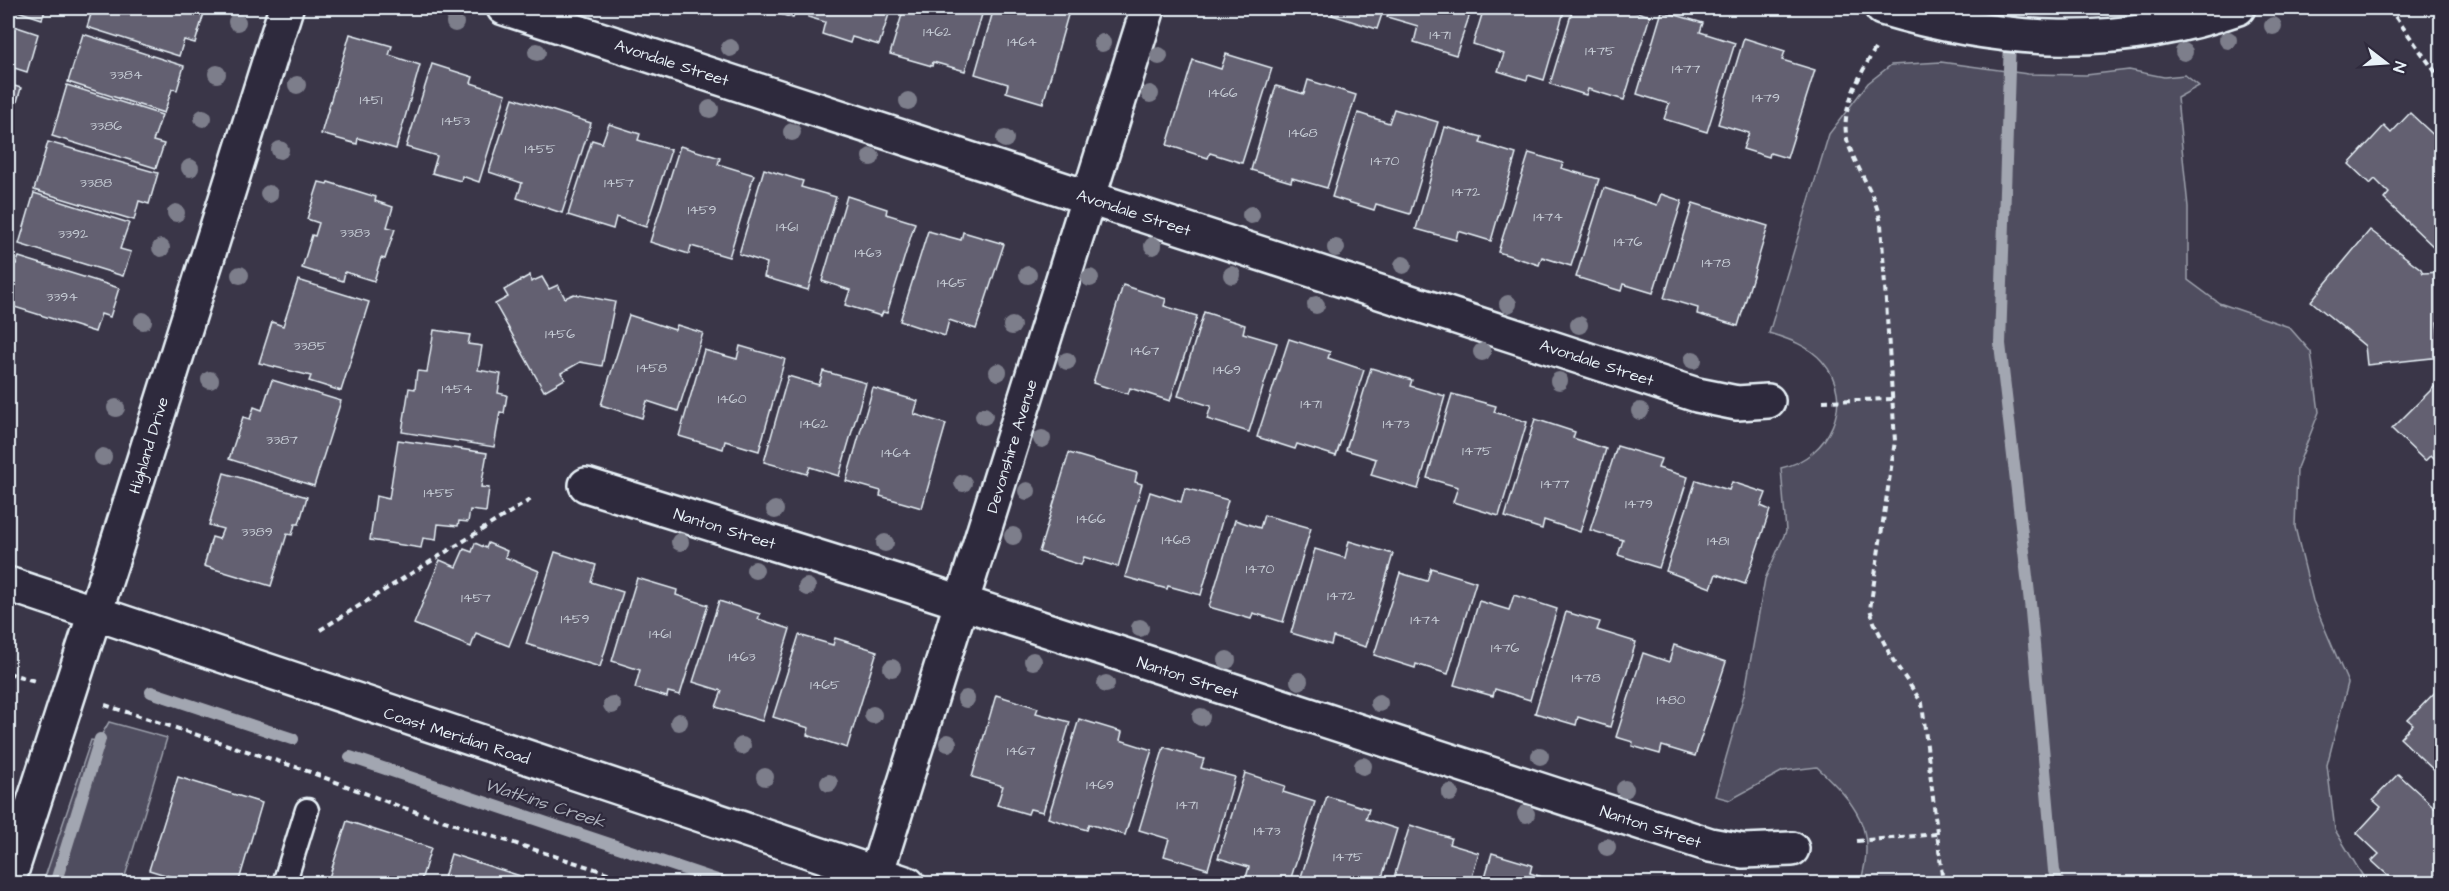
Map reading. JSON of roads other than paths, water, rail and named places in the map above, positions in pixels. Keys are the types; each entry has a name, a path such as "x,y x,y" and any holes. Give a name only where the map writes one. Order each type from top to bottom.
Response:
{"street":[{"name":"Highland Drive","path":"8,882 286,8"},
{"name":"Avondale Street","path":"504,8 1697,395 1737,403 1767,401"},
{"name":"Devonshire Avenue","path":"875,878 1148,8"},
{"path":"1881,8 1960,28 2042,38 2122,34 2185,23 2238,8"},
{"name":"Nanton Street","path":"586,485 962,603 1710,845 1743,851 1792,849"},
{"name":"Coast Meridian Road","path":"8,584 875,878 908,884"}],"lane":[{"path":"284,884 306,810"}],"waterway":[{"path":"2011,8 2000,344 2031,611 2054,871 2059,884"},
{"name":"Watkins Creek","path":"151,692 293,739"},
{"path":"55,884 100,739"},
{"name":"Watkins Creek","path":"350,757 729,884"}]}
